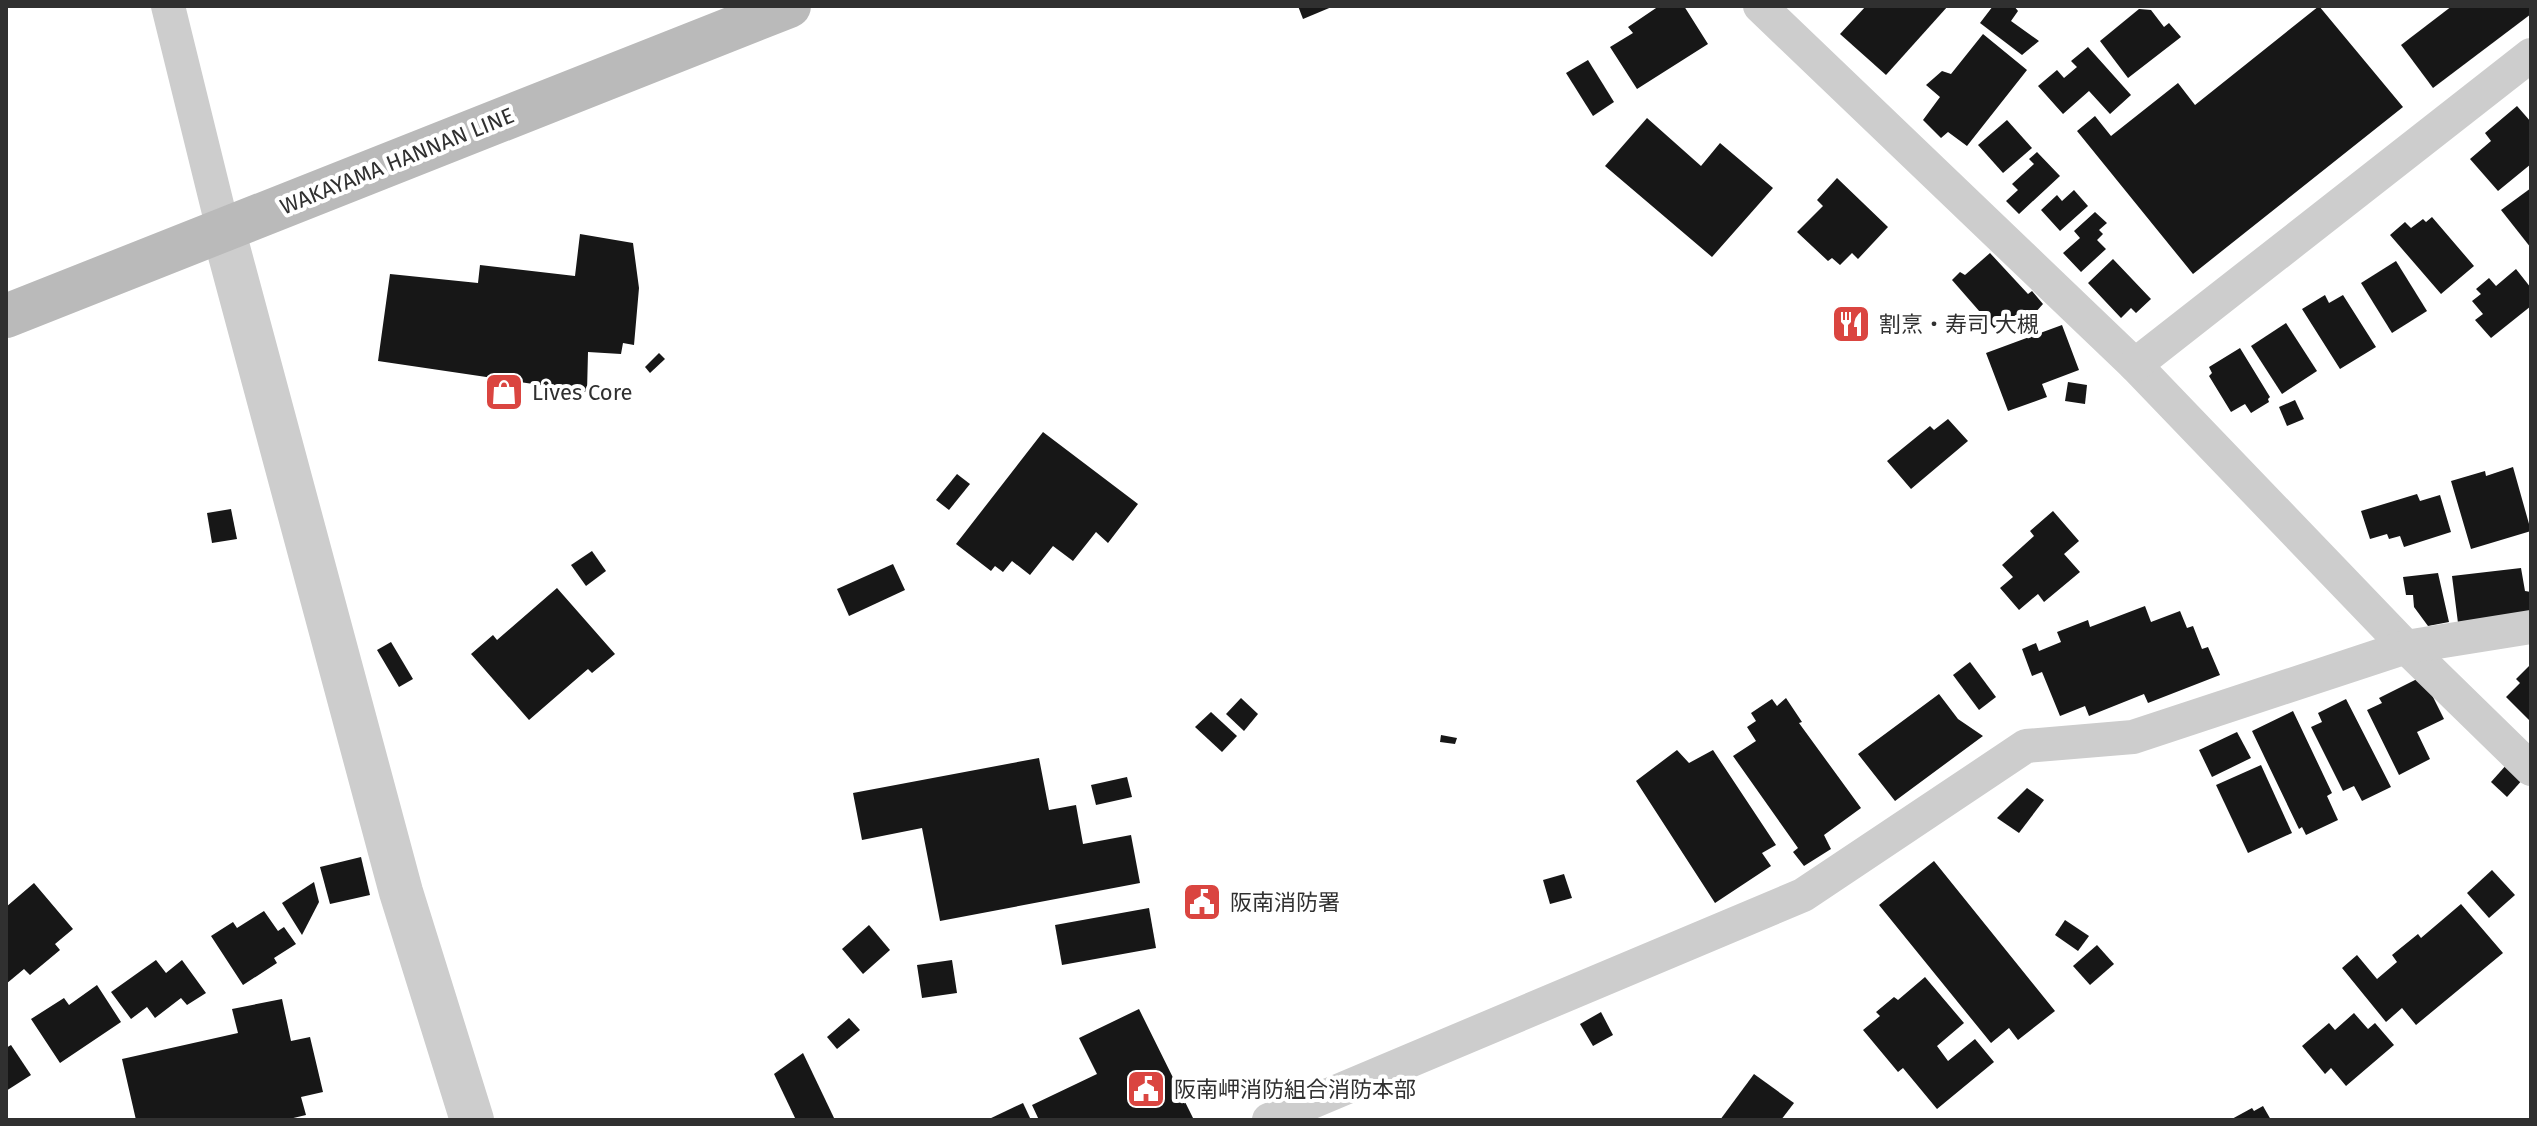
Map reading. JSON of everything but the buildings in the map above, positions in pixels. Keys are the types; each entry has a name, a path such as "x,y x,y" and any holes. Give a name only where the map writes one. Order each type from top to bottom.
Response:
{"main road":[{"name":"WAKAYAMA HANNAN LINE","path":"6,316 789,6"}],"street":[{"path":"168,6 223,229 401,892 472,1120"},
{"path":"1760,6 2135,365 2406,647 2531,769"},
{"path":"2135,365 2531,55"},
{"path":"1269,1120 1803,895 2026,746 2133,737 2406,647 2531,627"}],"place":[{"name":"割烹・寿司 大槻","path":"1851,324"},
{"name":"Lives Core","path":"504,392"},
{"name":"阪南消防署","path":"1202,902"},
{"name":"阪南岬消防組合消防本部","path":"1146,1089"}]}
